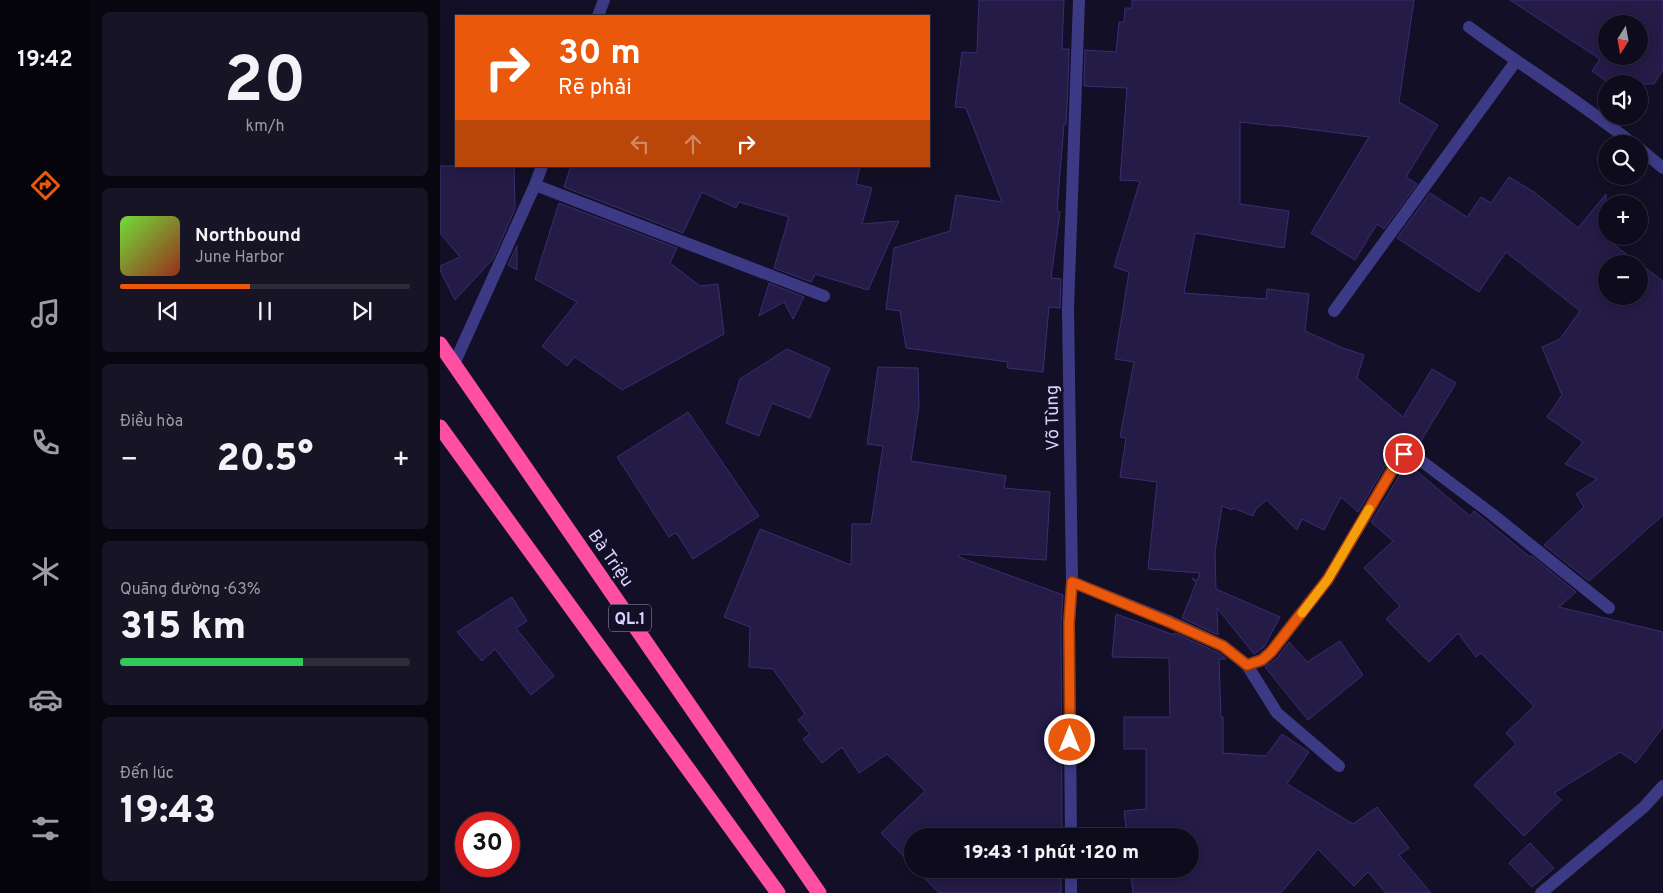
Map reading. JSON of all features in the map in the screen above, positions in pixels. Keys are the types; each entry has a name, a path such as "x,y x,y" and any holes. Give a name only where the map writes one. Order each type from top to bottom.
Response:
{"highway":[{"name":"Bà Triệu","path":"440,344 819,893"},
{"name":"QL.1","path":"440,427 778,893"}],"street":[{"path":"598,15 604,0"},
{"name":"Võ Tùng","path":"1071,828 1069,623 1072,582 1068,308 1079,0"},
{"path":"1469,27 1622,135"},
{"path":"1334,311 1516,61"},
{"path":"1648,156 1663,168"},
{"path":"454,364 542,167"},
{"path":"535,184 824,296"},
{"path":"1247,665 1262,660 1271,652 1328,579 1394,467 1404,454 1416,457 1492,514 1609,608"},
{"path":"1072,582 1223,646 1247,665 1277,713 1338,766"},
{"path":"1541,893 1644,807 1663,786"},
{"path":"1071,878 1071,893"}],"building":[{"path":"979,0 1064,0 1062,49 1069,49 1068,85 1057,211 1060,212 1051,278 1061,279 1060,308 1049,307 1043,372 1007,368 1008,362 906,348 900,311 886,309 894,248 950,231 956,195 1002,202 966,108 955,107 962,52 977,53"},
{"path":"1132,0 1414,0 1399,102 1438,125 1406,177 1417,184 1384,229 1377,224 1355,260 1311,233 1369,137 1240,122 1240,204 1289,211 1284,248 1195,233 1184,293 1266,299 1267,289 1309,294 1305,331 1364,355 1357,378 1403,417 1432,369 1456,383 1416,449 1405,446 1398,449 1387,463 1358,512 1341,497 1324,530 1302,519 1297,530 1267,500 1256,509 1253,516 1222,506 1215,552 1216,589 1280,617 1264,647 1254,654 1217,608 1218,635 1182,618 1196,583 1192,578 1197,581 1200,573 1148,569 1157,482 1120,477 1126,438 1120,437 1134,362 1115,359 1129,272 1114,267 1140,181 1120,180 1127,88 1084,86 1085,50 1116,52 1119,22 1124,22 1125,8 1132,8"},
{"path":"1510,0 1663,0 1663,70 1654,84 1648,84 1648,75 1598,75 1592,71 1598,62 1598,65 1648,65 1648,15 1598,15 1598,58"},
{"path":"440,166 514,167 515,209 493,259 455,300 440,270 440,266 460,257 440,233"},
{"path":"571,167 860,167 856,184 872,188 862,224 899,221 868,290 815,274 811,282 774,268 789,217 739,202 736,208 702,192 683,233 564,187"},
{"path":"1509,177 1534,192 1578,228 1598,204 1598,245 1614,245 1628,255 1598,255 1598,305 1648,305 1648,270 1663,281 1663,515 1589,581 1544,545 1584,507 1576,494 1597,479 1565,464 1583,442 1547,417 1562,395 1542,347 1560,339 1580,311 1506,252 1479,292 1397,238 1430,193 1467,217 1481,197 1491,203"},
{"path":"559,203 677,248 670,263 700,286 718,284 724,334 622,390 575,357 567,366 542,346 577,302 535,279"},
{"path":"517,246 517,270 508,265"},
{"path":"769,283 804,297 793,319 784,302 759,316"},
{"path":"787,349 830,368 810,418 772,403 759,436 726,423 740,379"},
{"path":"878,367 918,368 919,406 911,461 1006,476 1004,488 1050,492 1046,560 959,554 959,557 1063,595 1061,623 1062,828 904,828 904,857 881,833 925,791 887,754 859,773 842,747 822,763 803,739 810,734 798,720 805,714 773,669 749,667 750,627 724,617 760,529 851,565 852,524 871,524 883,446 867,444"},
{"path":"688,412 759,516 693,559 677,534 675,533 669,537 617,457"},
{"path":"1407,463 1470,516 1474,511 1576,592 1559,607 1663,632 1663,727 1636,763 1620,752 1554,793 1561,800 1524,836 1474,785 1516,744 1506,733 1534,706 1481,653 1476,657 1458,633 1429,662 1386,619 1400,606 1364,568 1393,541 1371,522"},
{"path":"512,597 527,621 516,628 554,676 531,695 495,649 482,661 457,632"},
{"path":"1116,614 1174,635 1175,633 1219,653 1226,659 1219,659 1221,717 1223,717 1223,753 1266,756 1282,734 1309,752 1287,784 1353,824 1377,807 1409,848 1399,855 1431,893 1386,893 1368,872 1354,886 1318,849 1281,893 1133,893 1131,878 1199,878 1199,828 1126,828 1124,811 1146,809 1146,749 1124,749 1124,717 1170,717 1169,658 1112,657"},
{"path":"1340,641 1363,675 1308,720 1265,667 1277,658 1289,642 1307,662"},
{"path":"1530,843 1554,868 1532,887 1509,863"},
{"path":"925,878 1061,878 1061,893 939,893"}],"slow traffic":[{"path":"1302,613 1328,579 1369,509"}],"route":[{"path":"1070,740 1069,623 1072,582 1223,646 1247,665 1262,660 1271,652 1328,579 1394,467 1404,454"}]}
